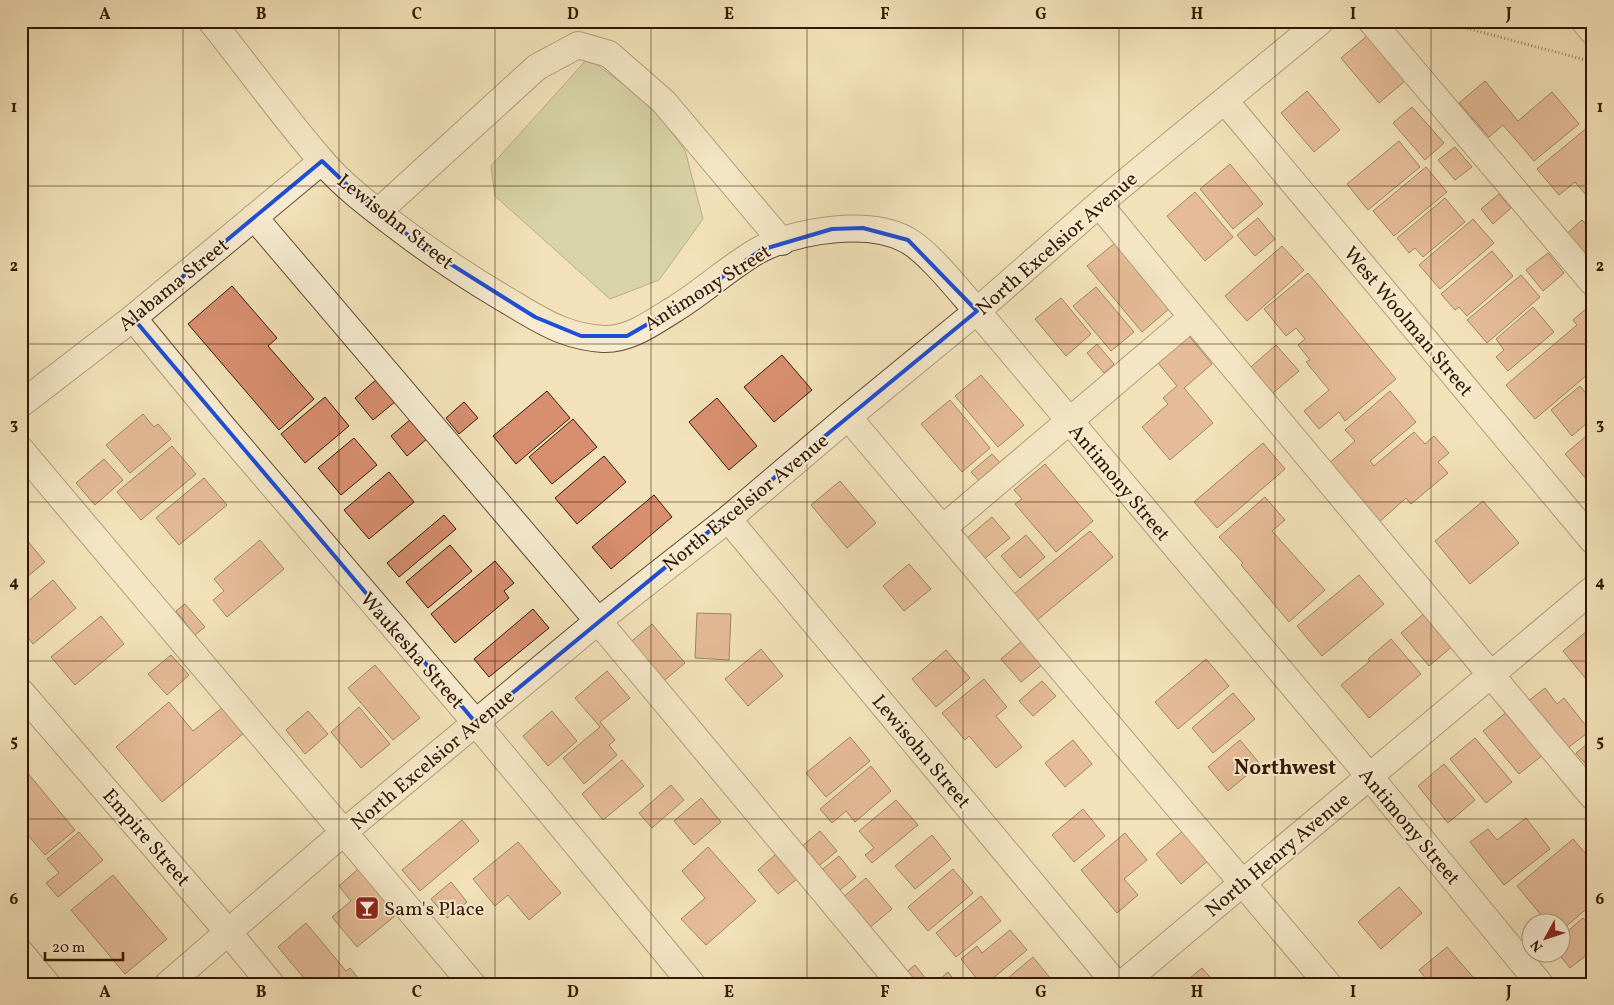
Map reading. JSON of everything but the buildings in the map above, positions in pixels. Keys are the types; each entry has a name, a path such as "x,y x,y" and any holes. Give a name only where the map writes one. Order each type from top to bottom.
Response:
{"street":[{"name":"Lewisohn Street","path":"211,21 322,161 378,212 432,252 535,317 560,329 581,336 606,339"},
{"name":"North Excelsior Avenue","path":"168,984 344,832 598,621 728,519 977,311 1099,204 1321,21"},
{"path":"1371,21 1593,283"},
{"path":"1584,21 1593,32"},
{"path":"378,212 537,67 578,45 609,54 664,102 782,242"},
{"name":"West Woolman Street","path":"1225,101 1593,541"},
{"name":"Alabama Street","path":"21,404 133,318 322,161"},
{"path":"1099,204 1192,318 1593,797"},
{"path":"254,217 598,621 901,984"},
{"name":"Antimony Street","path":"606,339 627,336 653,323 686,302 738,263 761,250 782,242 832,229 862,228 886,232 908,240 923,252 977,311 1370,777 1540,984"},
{"name":"Waukesha Street","path":"133,318 476,723 692,984"},
{"path":"942,528 1068,420 1192,318"},
{"path":"848,417 1328,984"},
{"path":"21,450 472,984"},
{"name":"Lewisohn Street","path":"728,519 1116,984"},
{"name":"North Henry Avenue","path":"1122,984 1593,589"},
{"name":"Empire Street","path":"21,692 229,932 270,984"},
{"path":"21,953 47,984"}],"path":[{"path":"1440,21 1593,62"}],"highlighted area":[{"path":"322,161 365,202 425,248 535,317 581,336 627,336 686,302 761,250 832,229 863,228 908,240 977,311 476,723 133,318"}],"green space":[{"path":"588,58 651,105 685,150 703,219 659,280 610,299 495,196 491,166"}],"place":[{"name":"Sam's Place","path":"367,908"}],"district":[{"name":"Northwest","path":"1285,767"}]}
